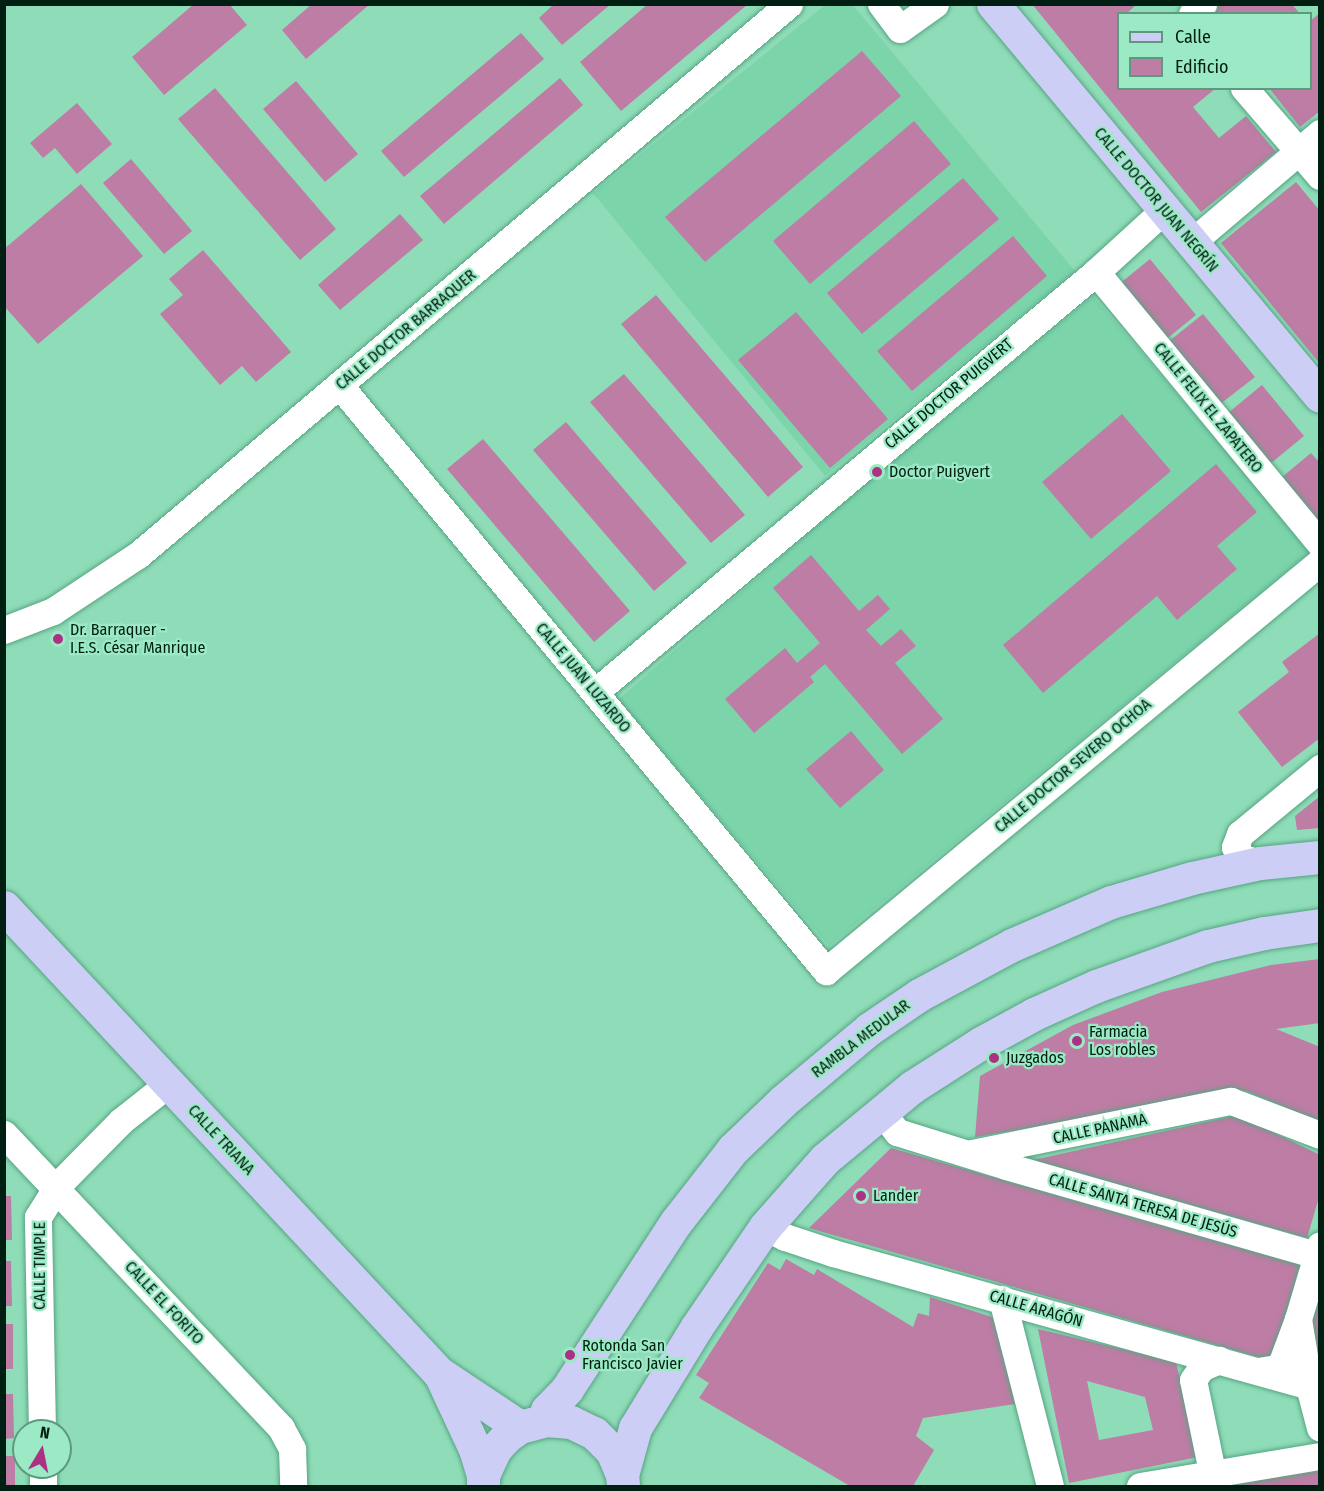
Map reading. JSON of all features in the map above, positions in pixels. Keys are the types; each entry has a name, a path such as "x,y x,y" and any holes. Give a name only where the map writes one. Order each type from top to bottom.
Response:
{"main road":[{"name":"CALLE DOCTOR JUAN NEGRÍN","path":"993,4 1320,396"},
{"name":"RAMBLA MEDULAR","path":"483,1481 495,1449 533,1423 567,1389 676,1222 733,1149 783,1101 869,1029 918,995 1012,945 1111,902 1192,878 1260,863 1320,857"},
{"name":"CALLE TRIANA","path":"4,907 439,1373 476,1449 483,1481"},
{"path":"623,1481 635,1428 696,1328 765,1227 825,1159 912,1087 981,1043 1034,1014 1096,986 1208,946 1264,933 1320,925"},
{"name":"CALLE TRIANA","path":"439,1373 533,1423"},
{"path":"533,1423 571,1422 594,1433 612,1451 623,1481"}],"street":[{"name":"CALLE DOCTOR BARRAQUER","path":"4,630 53,611 138,555 789,4"},
{"path":"881,4 900,29 935,4"},
{"path":"1246,90 1320,176"},
{"path":"1192,242 1320,133"},
{"name":"CALLE DOCTOR PUIGVERT","path":"595,692 1096,272 1164,210"},
{"name":"CALLE FELIX EL ZAPATERO","path":"1096,272 1320,544"},
{"name":"CALLE JUAN LUZARDO","path":"340,386 826,971"},
{"name":"CALLE DOCTOR SEVERO OCHOA","path":"826,971 1320,562"},
{"path":"1260,863 1242,858 1234,847 1240,834 1320,768"},
{"name":"CALLE TIMPLE","path":"42,1419 38,1217 57,1186 121,1121 168,1084"},
{"name":"CALLE PANAMA","path":"968,1154 1018,1146 1231,1101 1320,1135"},
{"name":"CALLE SANTA TERESA DE JESÚS","path":"881,1112 897,1132 1319,1252"},
{"name":"CALLE EL FORITO","path":"4,1134 57,1186 281,1428 292,1449 293,1486"},
{"name":"CALLE ARAGÓN","path":"765,1227 785,1237 833,1253 1309,1386"},
{"path":"1258,1371 1278,1368 1298,1319 1319,1252"},
{"path":"1002,1299 1050,1486"},
{"path":"1298,1319 1309,1386 1320,1428"},
{"path":"1214,1480 1193,1380 1201,1368 1220,1360"},
{"path":"1140,1486 1214,1480 1320,1456"}],"shaded area":[{"path":"825,5 853,5 1075,271 825,476 593,193"},
{"path":"1093,296 1311,551 829,946 618,700 846,500"}],"building":[{"path":"194,4 229,4 247,25 164,95 132,57"},
{"path":"312,4 370,4 306,59 282,30"},
{"path":"554,4 611,4 562,45 539,18"},
{"path":"648,4 748,4 621,111 580,62"},
{"path":"1032,4 1137,4 1128,12 1117,12 1117,90 1214,90 1193,107 1219,138 1246,116 1276,152 1201,212"},
{"path":"1217,4 1292,4 1298,12 1208,12"},
{"path":"1320,13 1320,111 1300,127 1271,90 1312,90 1312,19"},
{"path":"521,33 544,59 404,177 381,151"},
{"path":"862,51 901,96 705,262 665,217"},
{"path":"560,78 583,105 444,224 420,196"},
{"path":"296,81 358,154 325,182 263,109"},
{"path":"215,88 336,229 300,260 178,119"},
{"path":"77,103 112,144 77,174 55,148 43,158 30,143"},
{"path":"914,121 951,164 810,284 773,241"},
{"path":"131,159 192,231 164,254 103,183"},
{"path":"963,178 999,219 862,334 827,293"},
{"path":"1296,182 1320,211 1320,364 1221,243"},
{"path":"81,184 143,256 38,344 4,306 4,249"},
{"path":"400,214 423,240 340,310 318,285"},
{"path":"1013,236 1047,276 912,391 877,351"},
{"path":"203,250 291,352 256,382 242,366 220,385 160,314 183,295 169,279"},
{"path":"1150,259 1196,315 1164,341 1118,285"},
{"path":"656,295 803,467 768,497 621,324"},
{"path":"796,312 888,419 830,468 738,360"},
{"path":"1203,314 1255,377 1219,405 1168,342"},
{"path":"624,374 745,515 711,543 590,402"},
{"path":"1262,385 1304,436 1270,464 1228,413"},
{"path":"1122,414 1171,471 1091,539 1042,482"},
{"path":"566,422 687,563 654,591 533,450"},
{"path":"483,439 630,611 594,642 447,469"},
{"path":"1311,453 1320,463 1320,522 1282,477"},
{"path":"1216,464 1257,512 1217,546 1237,569 1177,620 1157,596 1043,693 1003,645"},
{"path":"811,555 859,611 878,595 890,609 866,630 881,646 901,629 916,646 895,663 943,719 902,754 825,664 810,677 814,682 754,733 725,699 785,648 797,663 820,643 773,588"},
{"path":"1320,633 1320,738 1282,767 1238,712 1289,672 1282,662"},
{"path":"851,731 884,770 840,808 806,769"},
{"path":"1320,796 1320,828 1297,830 1295,816"},
{"path":"1320,959 1320,1023 1276,1029 1320,1047 1320,1122 1246,1091 975,1137 980,1076 1073,1025 1162,992 1271,965"},
{"path":"1238,1115 1320,1155 1320,1194 1307,1238 1033,1160"},
{"path":"891,1148 1300,1265 1272,1361 809,1228"},
{"path":"4,1196 11,1196 12,1240 4,1240"},
{"path":"786,1259 814,1275 817,1269 913,1327 918,1313 929,1316 930,1297 998,1319 1015,1404 923,1418 916,1436 934,1450 913,1486 850,1486 699,1398 709,1383 696,1375 768,1263 780,1270"},
{"path":"4,1261 11,1261 12,1306 4,1306"},
{"path":"1320,1297 1320,1380 1307,1337"},
{"path":"5,1324 13,1324 13,1369 5,1369"},
{"path":"1038,1329 1176,1362 1198,1457 1069,1483","holes":["1087,1381 1145,1397 1153,1430 1099,1440"]},
{"path":"4,1394 13,1394 12,1438 4,1439"},
{"path":"4,1456 12,1456 12,1479 15,1479 15,1486 4,1486"},
{"path":"1318,1464 1320,1486 1231,1486"}],"place":[{"name":"Doctor Puigvert","path":"877,472"},
{"name":"Dr. Barraquer - I.E.S. César Manrique","path":"58,639"},
{"name":"Farmacia Los robles","path":"1077,1041"},
{"name":"Juzgados","path":"994,1058"},
{"name":"Lander","path":"861,1196"},
{"name":"Rotonda San Francisco Javier","path":"570,1355"}]}
